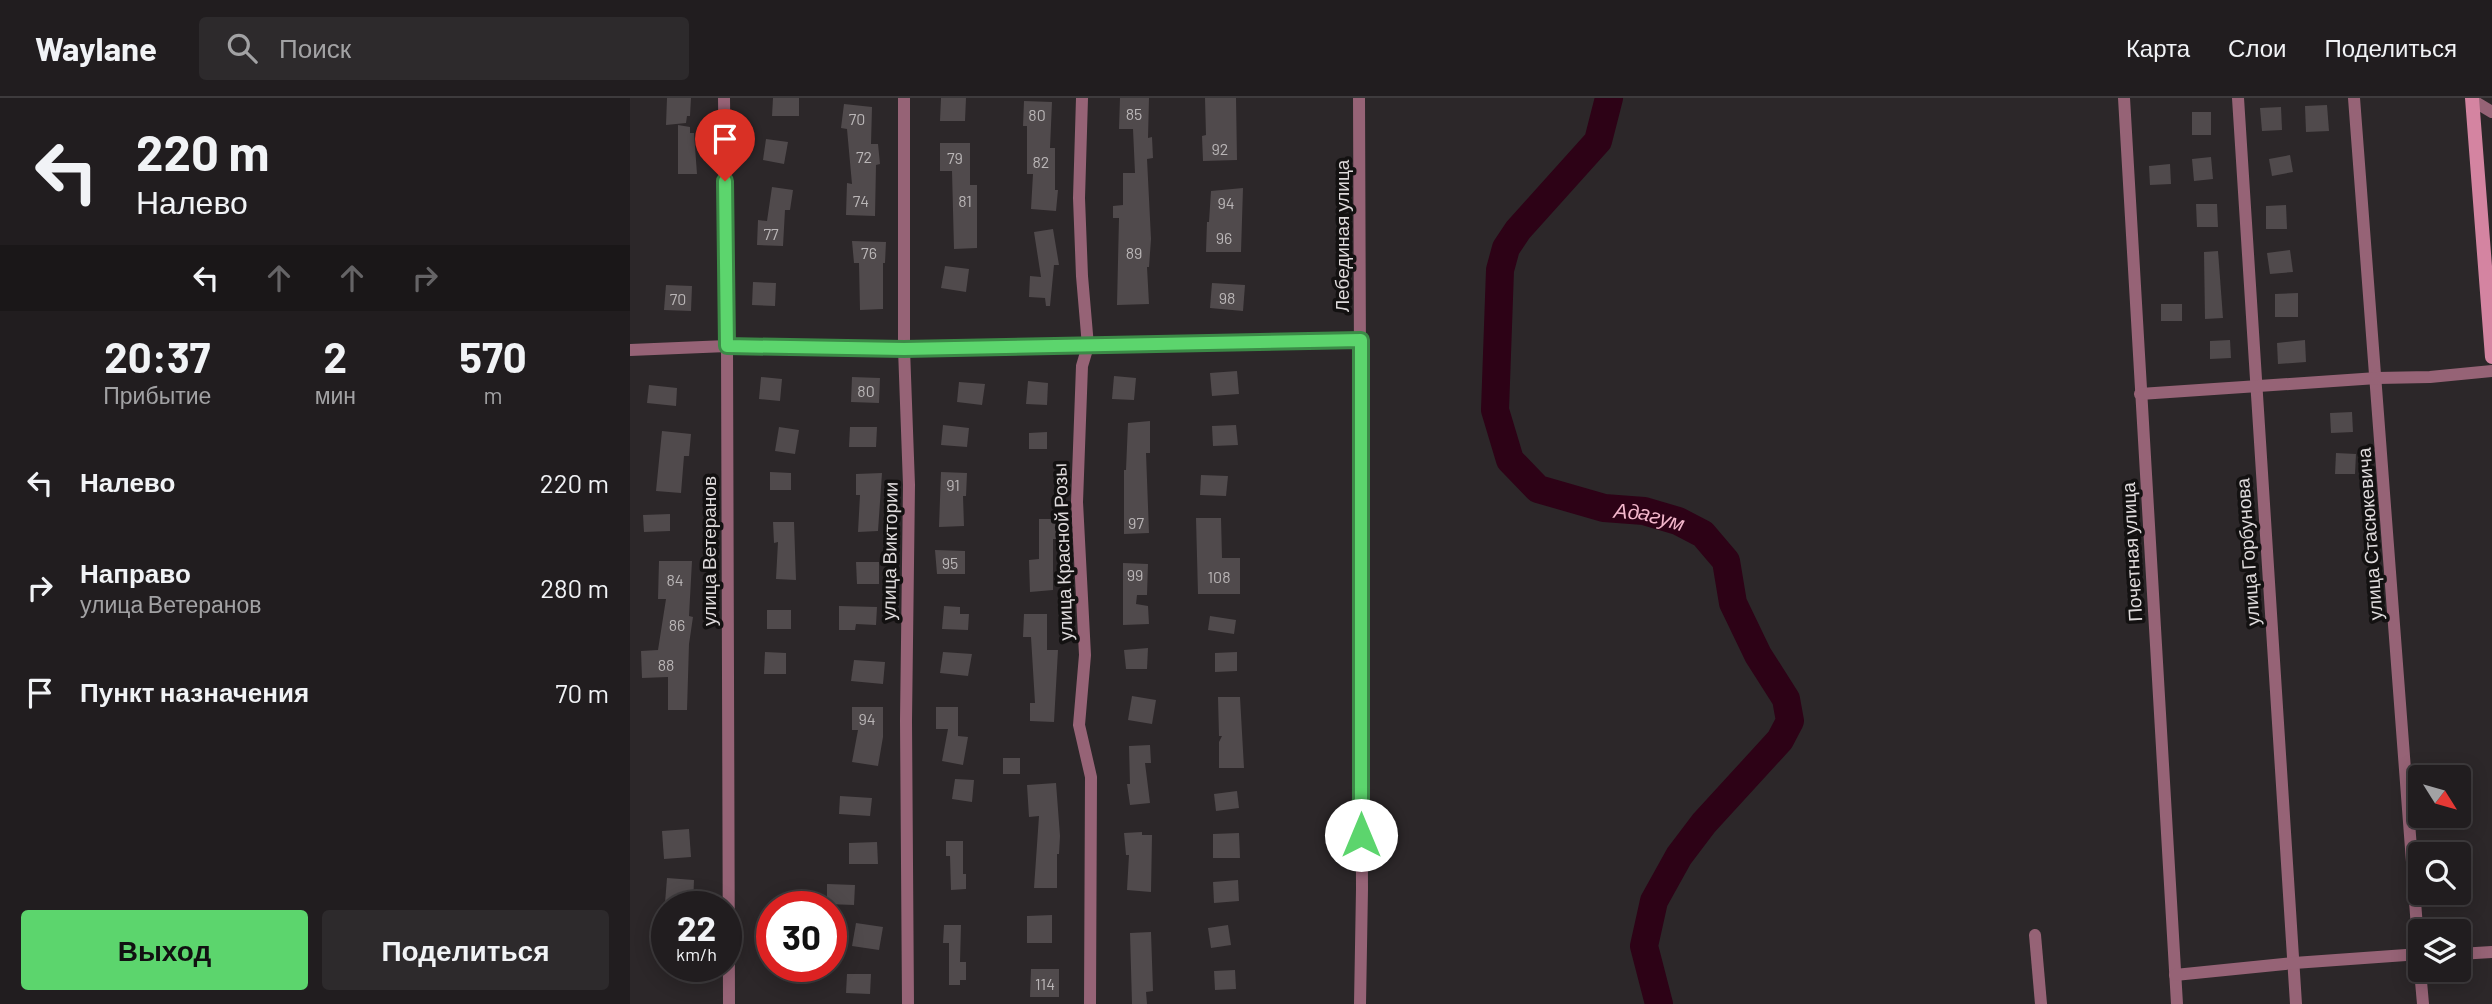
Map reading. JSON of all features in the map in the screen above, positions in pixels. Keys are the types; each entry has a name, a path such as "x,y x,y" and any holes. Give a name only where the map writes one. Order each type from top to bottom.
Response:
{"main road":[{"path":"2472,99 2492,357"}],"street":[{"name":"улица Ветеранов","path":"724,98 729,1004"},
{"name":"улица Виктории","path":"904,98 904,349 909,485 906,720 908,1004"},
{"name":"улица Красной Розы","path":"1082,98 1079,198 1088,346 1082,366 1077,502 1085,655 1080,725 1091,777 1090,1004"},
{"name":"Лебединая улица","path":"1359,98 1362,889 1360,1004"},
{"name":"Почетная улица","path":"2124,98 2177,1004"},
{"name":"улица Горбунова","path":"2238,98 2296,1004"},
{"name":"улица Стасюкевича","path":"2354,98 2417,919"},
{"path":"2472,99 2492,113"},
{"path":"630,350 727,346 904,349 1361,340"},
{"path":"2140,394 2492,371"},
{"path":"2035,935 2041,1004"},
{"path":"2471,953 2492,952"},
{"path":"2175,975 2294,962 2408,955"},
{"name":"улица Стасюкевича","path":"2421,982 2423,1004"}],"building":[{"path":"667,98 691,98 690,116 687,116 686,123 666,125"},
{"path":"773,98 799,98 799,116 772,116"},
{"path":"941,98 966,98 965,121 940,121"},
{"path":"1120,98 1149,98 1148,138 1152,137 1153,158 1147,159 1151,239 1147,267 1149,304 1117,305 1119,218 1113,218 1113,206 1123,205 1123,173 1135,173 1133,129 1119,129"},
{"path":"1205,98 1236,98 1237,160 1203,161 1202,136 1206,135"},
{"path":"1024,101 1052,102 1050,148 1055,148 1055,190 1058,190 1056,211 1031,209 1033,174 1027,174"},
{"path":"844,104 872,107 871,144 878,144 880,164 876,165 875,216 846,215 847,183 852,184 847,129 841,128"},
{"path":"2327,105 2329,131 2306,132 2305,106"},
{"path":"2281,107 2282,130 2262,131 2260,108"},
{"path":"2192,112 2211,112 2211,135 2192,135"},
{"path":"678,125 690,127 690,133 694,133 697,174 678,174"},
{"path":"766,139 788,142 784,164 763,160"},
{"path":"940,143 970,143 970,185 977,185 977,248 954,249 952,171 940,171"},
{"path":"2290,155 2293,172 2272,176 2269,159"},
{"path":"2211,157 2213,179 2194,181 2192,159"},
{"path":"2170,164 2171,184 2150,185 2149,166"},
{"path":"772,187 793,190 790,210 785,210 783,246 757,245 758,220 767,221"},
{"path":"1243,188 1241,252 1206,252 1211,191"},
{"path":"2196,204 2217,204 2218,227 2197,227"},
{"path":"2286,205 2287,229 2266,229 2266,206"},
{"path":"1053,229 1059,265 1054,265 1050,306 1046,306 1045,298 1029,297 1030,276 1041,277 1034,232"},
{"path":"852,241 886,242 883,309 860,310 859,263 854,263"},
{"path":"2290,250 2293,272 2270,274 2267,253"},
{"path":"2218,251 2223,318 2205,319 2204,252"},
{"path":"945,266 969,269 966,292 941,288"},
{"path":"753,282 776,283 775,306 752,305"},
{"path":"1212,283 1245,285 1243,311 1210,308"},
{"path":"666,285 692,286 691,311 664,310"},
{"path":"2298,293 2298,317 2275,317 2275,294"},
{"path":"2161,304 2182,304 2182,321 2161,321"},
{"path":"2230,340 2231,358 2210,359 2210,341"},
{"path":"2305,340 2306,362 2278,364 2277,343"},
{"path":"1237,371 1239,394 1212,396 1210,373"},
{"path":"1114,376 1136,378 1134,400 1112,399"},
{"path":"761,377 782,379 780,401 759,399"},
{"path":"852,377 880,378 879,403 851,402"},
{"path":"1028,381 1048,383 1047,405 1026,404"},
{"path":"959,382 985,384 982,405 957,402"},
{"path":"649,385 677,388 676,406 647,403"},
{"path":"2352,412 2353,432 2331,433 2330,413"},
{"path":"1150,421 1150,453 1146,453 1149,533 1124,534 1124,470 1128,423"},
{"path":"943,425 969,428 967,447 941,445"},
{"path":"1236,425 1238,445 1213,446 1212,426"},
{"path":"779,427 799,430 795,454 775,451"},
{"path":"850,427 877,427 876,447 849,447"},
{"path":"662,431 691,434 689,456 684,456 681,493 656,491"},
{"path":"1047,432 1047,449 1029,449 1029,433"},
{"path":"2336,453 2356,454 2355,474 2335,474"},
{"path":"770,472 791,473 791,490 770,490"},
{"path":"941,472 967,473 966,496 963,496 964,526 939,527"},
{"path":"882,473 878,531 858,532 860,495 856,495 856,474"},
{"path":"1201,475 1228,476 1226,496 1200,495"},
{"path":"670,514 670,531 644,532 643,515"},
{"path":"1196,518 1221,518 1222,558 1240,558 1240,594 1198,594"},
{"path":"1039,519 1059,519 1059,539 1053,539 1053,590 1030,592 1029,560 1039,559"},
{"path":"773,522 794,522 796,580 776,579 778,542 774,543"},
{"path":"935,550 965,551 965,574 937,574"},
{"path":"659,561 692,561 689,616 693,617 689,644 687,710 668,710 668,677 642,678 641,651 658,650 666,599 658,599"},
{"path":"856,562 879,562 879,584 857,584"},
{"path":"1123,563 1148,564 1147,595 1137,595 1136,604 1148,606 1149,624 1123,625"},
{"path":"839,606 877,607 876,625 856,624 855,630 839,630"},
{"path":"944,606 960,607 960,614 969,614 968,630 942,629"},
{"path":"767,610 791,610 791,629 767,629"},
{"path":"1024,614 1047,614 1047,650 1058,650 1054,722 1030,721 1030,703 1035,703 1031,637 1023,637"},
{"path":"1210,616 1236,620 1234,634 1208,630"},
{"path":"1148,648 1147,669 1126,669 1124,650"},
{"path":"765,652 786,653 786,674 764,674"},
{"path":"943,652 972,654 968,676 940,673"},
{"path":"1237,652 1237,671 1215,672 1215,653"},
{"path":"854,660 885,662 883,684 851,681"},
{"path":"1132,696 1156,700 1152,724 1128,720"},
{"path":"1218,697 1240,697 1244,768 1219,768 1219,742 1222,736 1219,736"},
{"path":"852,707 883,707 883,737 878,766 852,762 858,730 852,730"},
{"path":"936,707 958,707 958,736 968,737 963,765 942,761 948,729 936,729"},
{"path":"1150,745 1151,763 1145,763 1150,803 1130,805 1127,784 1130,784 1129,746"},
{"path":"1003,758 1020,758 1020,774 1003,774"},
{"path":"955,779 974,780 972,802 952,799"},
{"path":"1056,783 1060,836 1057,888 1034,888 1039,816 1029,817 1027,785"},
{"path":"1237,791 1239,808 1216,811 1214,794"},
{"path":"840,796 872,798 870,816 839,814"},
{"path":"689,829 691,857 664,859 662,831"},
{"path":"1142,832 1142,835 1152,835 1151,892 1127,890 1129,855 1126,855 1124,833"},
{"path":"1239,833 1240,858 1213,858 1213,834"},
{"path":"946,841 963,841 966,889 951,890 950,856 946,856"},
{"path":"877,842 878,864 849,864 849,843"},
{"path":"667,878 694,880 694,891 666,891"},
{"path":"1238,880 1239,901 1214,903 1213,882"},
{"path":"827,884 855,885 854,905 847,905 847,891 827,891"},
{"path":"1052,915 1052,943 1027,943 1027,916"},
{"path":"856,923 883,927 879,950 852,946"},
{"path":"944,925 961,925 960,962 966,962 966,980 960,980 960,985 949,985 949,943 943,943"},
{"path":"1228,925 1231,945 1211,948 1208,928"},
{"path":"1151,932 1153,991 1146,992 1147,1004 1132,1004 1130,933"},
{"path":"1031,969 1059,969 1059,997 1030,997"},
{"path":"1235,970 1236,989 1215,990 1214,971"},
{"path":"847,974 871,974 870,994 846,993"}],"waterway":[{"name":"Адагум","path":"1609,98 1598,141 1518,230 1506,248 1500,270 1495,410 1510,460 1538,489 1604,508 1644,511 1678,521 1703,534 1726,561 1733,603 1758,655 1786,699 1790,721 1780,740 1704,823 1679,856 1654,901 1644,946 1659,1004"}],"route":[{"path":"725,181 727,346 904,349 1361,340 1361,835"}]}
